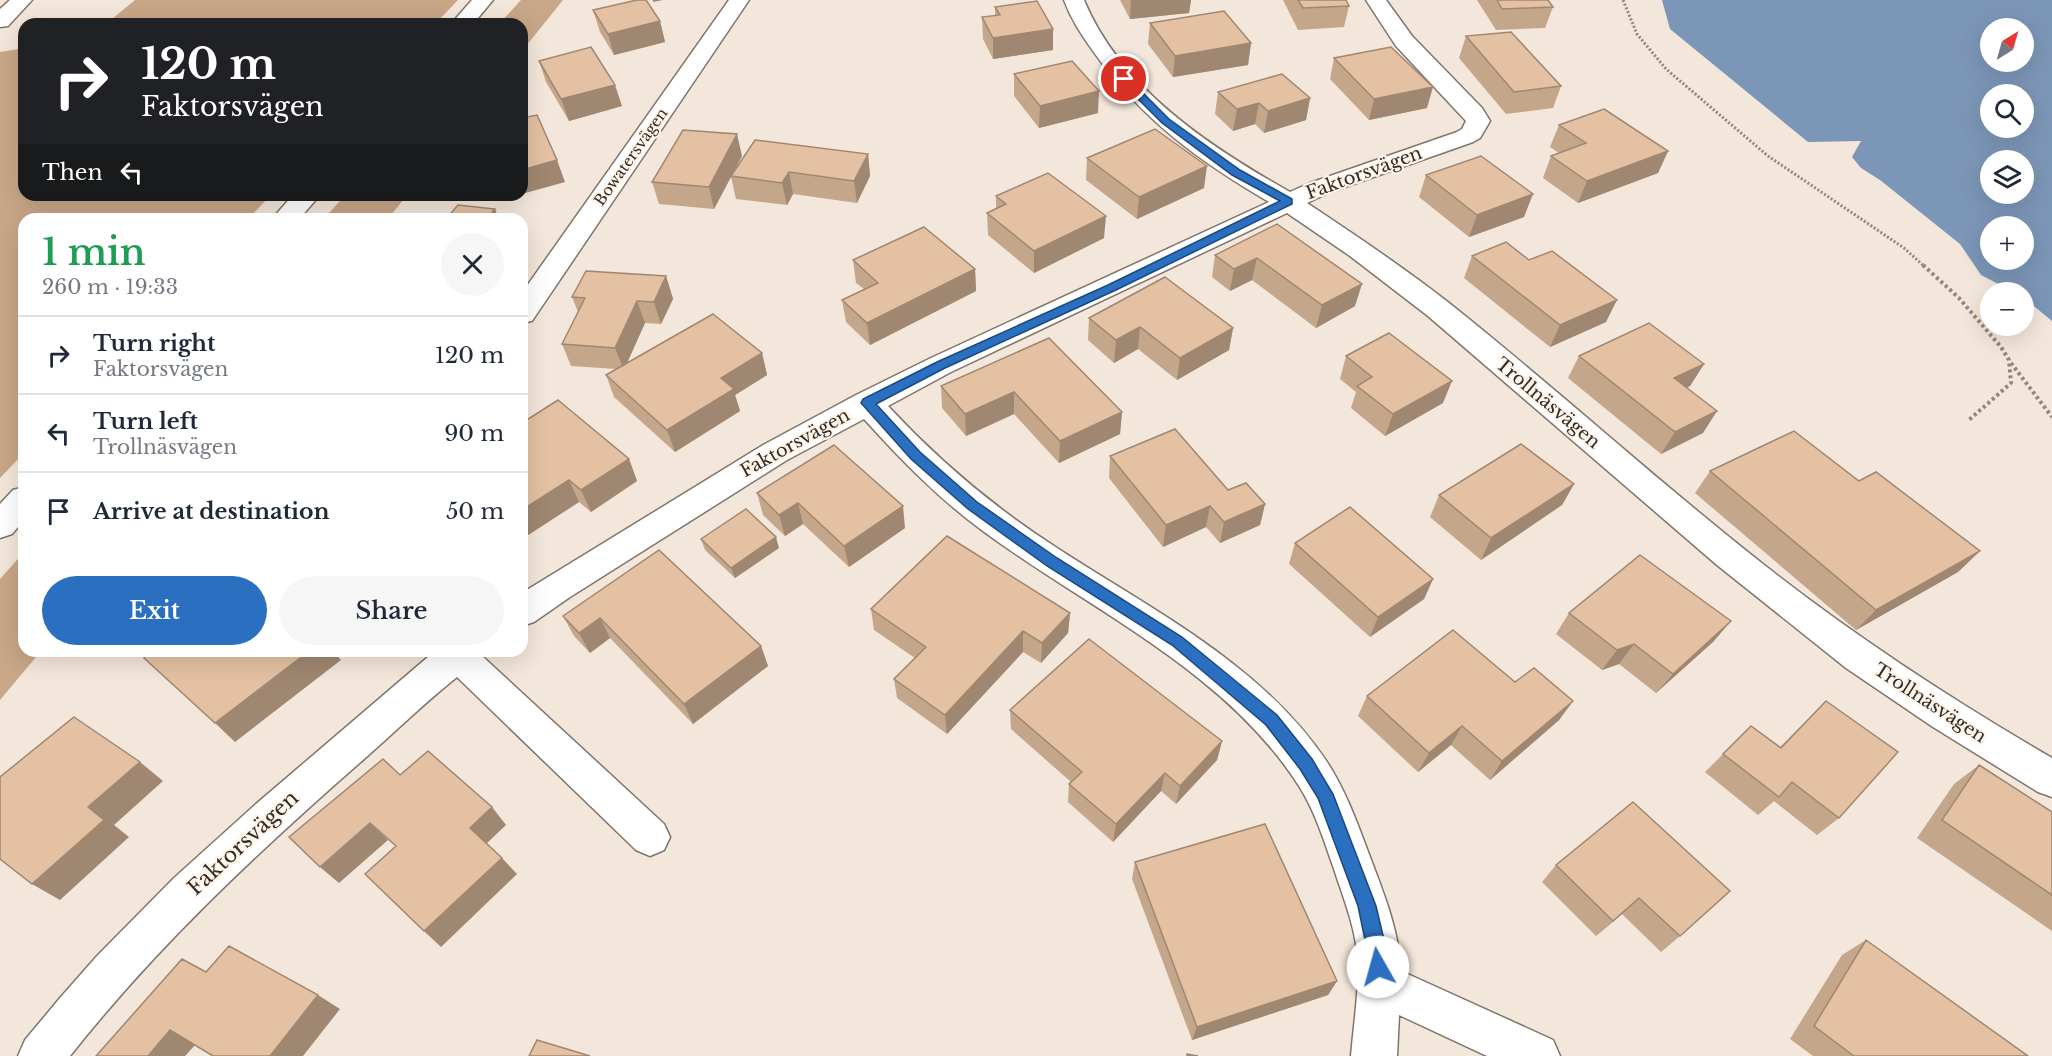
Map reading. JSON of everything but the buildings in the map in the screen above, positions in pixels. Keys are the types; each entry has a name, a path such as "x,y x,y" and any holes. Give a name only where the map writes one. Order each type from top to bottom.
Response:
{"street":[{"path":"0,21 22,0"},
{"path":"467,18 483,0"},
{"name":"Bowatersvägen","path":"528,305 739,0"},
{"name":"Trollnäsvägen","path":"1074,0 1082,20 1113,65 1140,98 1166,121 1236,172 1288,202 1359,250 1438,309 1729,556 1859,657 1946,715 2052,778"},
{"name":"Faktorsvägen","path":"528,608 558,586 776,452 941,365 1112,287 1319,188 1465,137 1477,126 1478,121 1474,113 1404,41 1376,0"},
{"path":"290,213 302,201"},
{"path":"867,403 915,455 972,506 1052,562 1177,641 1272,720 1306,764 1324,794 1367,906 1378,952 1374,1056"},
{"path":"0,525 18,506"},
{"name":"Faktorsvägen","path":"41,1056 143,939 199,883 304,786 454,657"},
{"path":"463,657 650,837"},
{"path":"1378,983 1537,1056"}],"path":[{"path":"1623,0 1637,33 1666,69 1791,174 1904,248 1959,298 1987,329 2052,417"},
{"path":"1969,420 2011,383 2009,360"}],"shaded area":[{"path":"135,0 458,0 441,18 113,18"},
{"path":"521,0 563,0 528,44 528,18 504,18"},
{"path":"18,49 18,201 265,201 254,213 18,213 18,459 0,478 0,52"},
{"path":"340,201 402,201 393,213 329,213"},
{"path":"18,559 18,657 36,657 0,700 0,579"}],"water":[{"path":"1662,0 2052,0 2052,321 2034,306 2034,282 1995,282 1981,275 1960,244 1880,180 1861,168 1852,157 1861,141 1808,142 1670,29"}],"route":[{"path":"1124,79 1140,98 1166,121 1236,172 1288,202 1112,287 941,365 867,403 915,455 972,506 1052,562 1177,641 1246,696 1272,720 1306,764 1324,794 1338,826 1367,906 1378,952 1378,967"}]}
